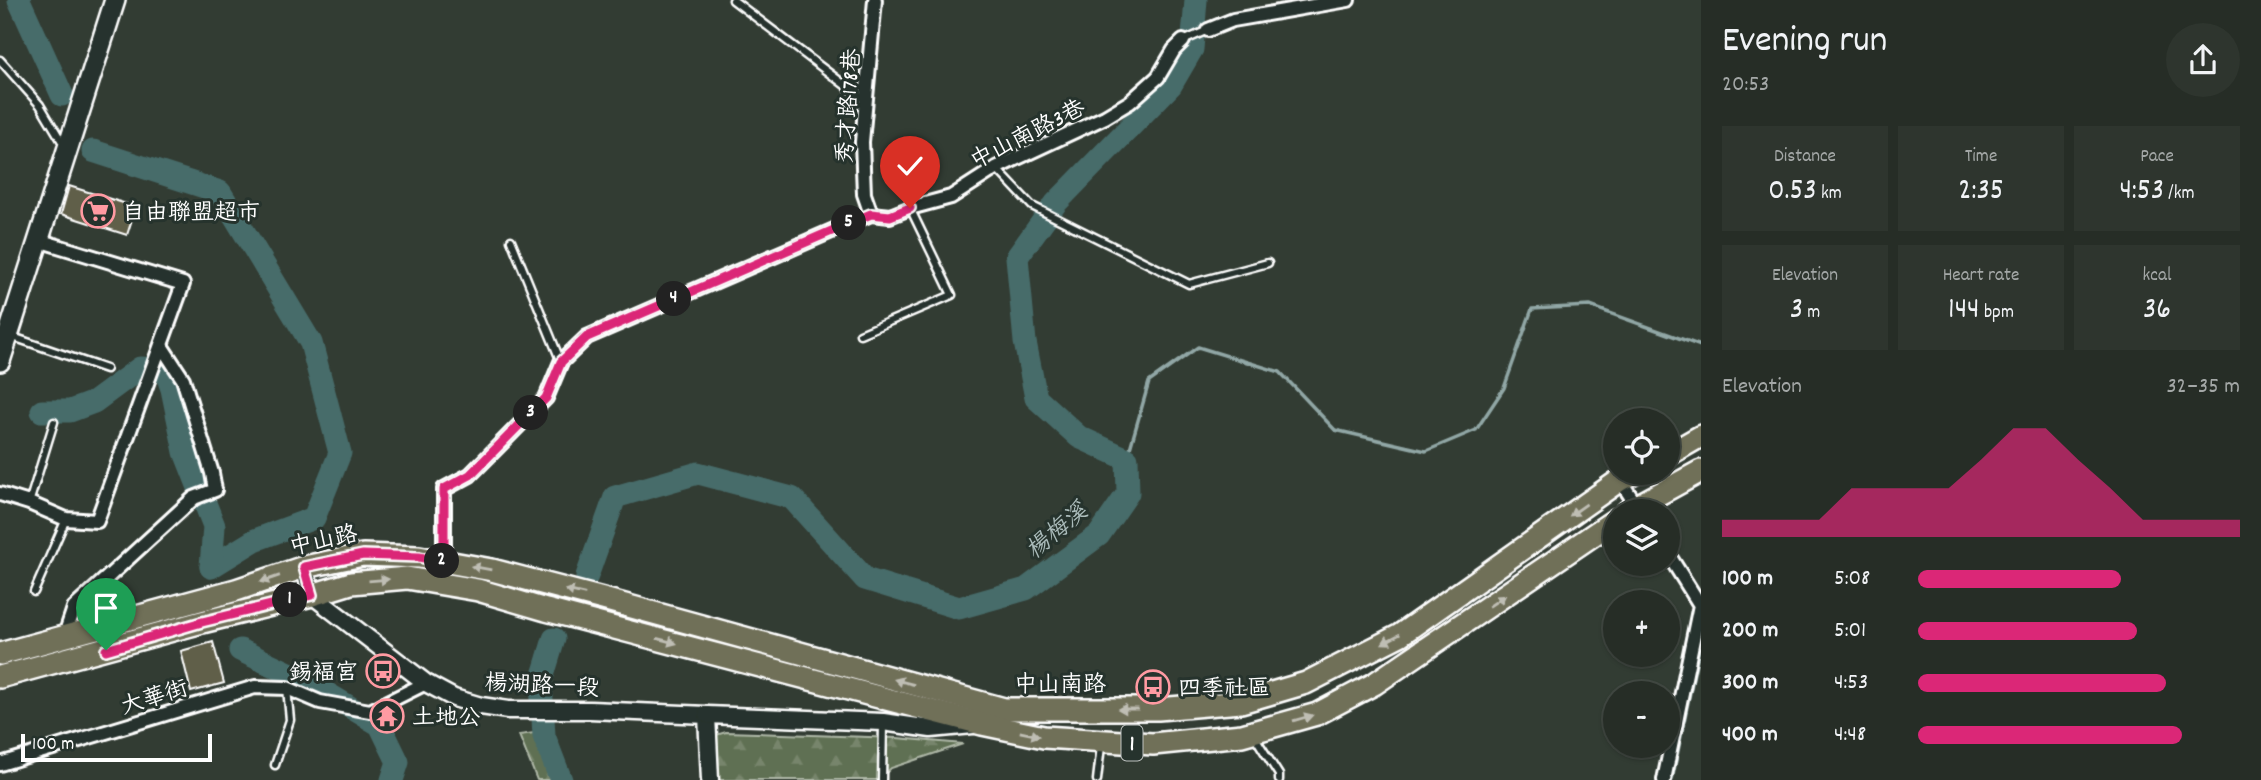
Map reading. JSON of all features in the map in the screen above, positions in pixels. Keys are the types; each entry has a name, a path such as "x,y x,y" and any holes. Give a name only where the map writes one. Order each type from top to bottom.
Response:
{"main road":[{"path":"0,361 115,0"},
{"path":"1680,448 1701,436"},
{"path":"1652,499 1701,471"},
{"name":"中山南路","path":"603,599 1004,709 1158,709 1241,702 1306,682 1400,635 1615,485"},
{"name":"中山南路","path":"312,595 351,583 407,578 478,590 982,724 1044,737 1153,744 1242,735 1317,714 1374,684 1603,528"},
{"name":"中山路","path":"65,635 236,590 304,567 363,555 419,557 492,570 603,599"},
{"name":"1","path":"0,677 312,595"},
{"name":"1","path":"0,654 65,635"}],"street":[{"name":"秀才路178巷","path":"871,214 864,194 862,142 876,0"},
{"path":"1208,30 1233,20 1348,0"},
{"name":"中山南路3巷","path":"444,562 444,489 470,475 546,398 561,362 587,337 871,214 890,216 951,197 996,168 1105,117 1130,102 1158,77 1174,50 1183,41"},
{"path":"0,495 29,503 66,519 97,521 183,284 38,240"},
{"path":"65,635 74,608 194,498 215,490 183,379 160,352"},
{"path":"304,567 312,595"},
{"path":"1664,780 1701,606 1680,573"},
{"name":"楊湖路一段","path":"312,595 426,683 454,698 481,706 508,710 590,710 883,722 931,729 982,724 1004,709"},
{"name":"大華街","path":"0,764 255,687 287,688 320,702 370,710 426,683"},
{"path":"707,715 710,780"}],"lane":[{"path":"733,0 867,102"},
{"path":"1183,41 1208,30"},
{"path":"0,60 40,105 67,150"},
{"path":"996,168 1032,206 1189,284 1268,263"},
{"path":"860,334 952,295 910,208"},
{"path":"511,240 561,362"},
{"path":"8,335 106,369"},
{"path":"29,503 54,422"},
{"path":"34,592 66,519"},
{"path":"275,765 290,720 287,688"},
{"path":"883,722 883,780"},
{"path":"1252,732 1279,775 1279,780"},
{"path":"1097,780 1102,741"}],"green space":[{"path":"726,732 897,738 963,744 891,768 879,780 719,780 716,735"},
{"path":"534,733 553,780 537,780 519,735"}],"building":[{"name":"自由聯盟超市","path":"69,186 136,207 127,235 61,214"},
{"path":"213,642 224,683 191,692 181,651"}],"waterway":[{"path":"19,0 62,95"},
{"name":"楊梅溪","path":"587,576 615,497 698,473 792,498 865,579 959,608 1026,589 1099,535 1128,493 1127,459 1079,437 1036,398 1025,342 1017,257 1056,203 1171,85 1192,49 1196,0"},
{"path":"93,151 220,192 311,343 340,453 314,518 255,540 211,567"},
{"path":"1127,459 1149,382 1198,347 1280,372 1335,430 1426,451 1476,430 1504,388 1532,309 1590,306 1701,346"},
{"path":"42,411 70,411 94,402 140,368 165,369 172,389 185,452 214,526 211,567"},
{"name":"楊梅溪","path":"554,639 541,682 544,736 561,780"},
{"path":"1672,780 1701,639"},
{"path":"240,650 308,682 380,725 398,762 392,780"}],"place":[{"name":"自由聯盟超市","path":"98,211"},
{"name":"錫褔宮","path":"383,671"},
{"name":"四季社區","path":"1153,687"},
{"name":"土地公","path":"387,716"}],"route":[{"path":"106,650 202,622 312,595 304,567 363,555 419,557 444,562 444,489 470,475 546,398 561,362 587,337 871,214 890,216 910,208"}]}
